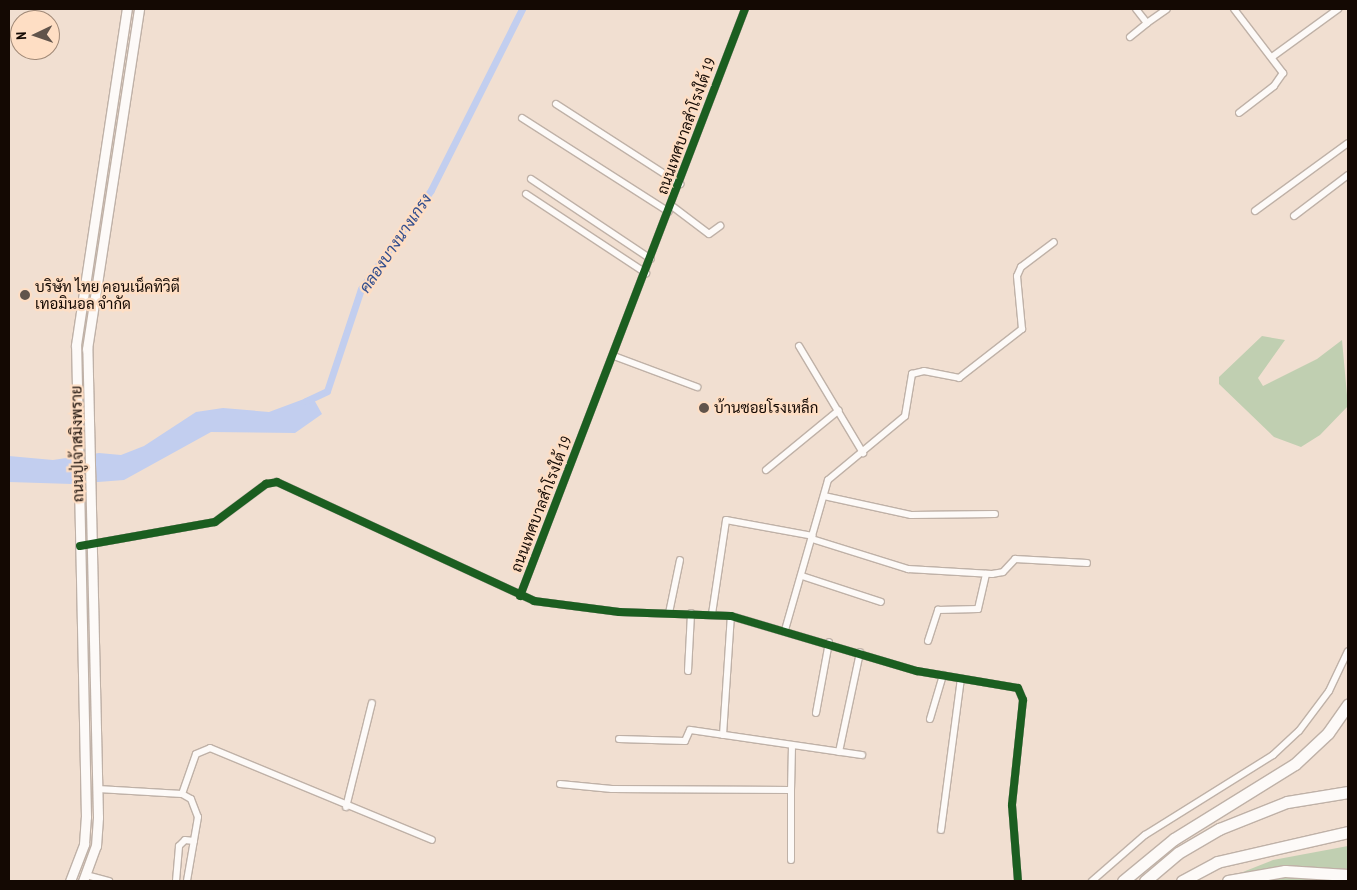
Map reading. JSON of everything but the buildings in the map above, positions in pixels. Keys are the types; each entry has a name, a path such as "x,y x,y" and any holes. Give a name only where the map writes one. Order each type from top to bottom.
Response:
{"highway":[{"path":"1123,881 1174,839 1295,764 1328,733 1348,704"},
{"path":"1144,881 1178,852 1219,828 1287,802 1348,792"},
{"path":"1182,881 1217,862 1348,832"},
{"path":"1228,881 1285,872 1348,875"}],"main road":[{"name":"ถนนปู่เจ้าสมิงพราย","path":"70,881 84,844 86,817 76,420 78,317 127,9"},
{"name":"ถนนปู่เจ้าสมิงพราย","path":"85,878 96,846 98,789 87,420 90,320 139,9"}],"street":[{"name":"ถนนเทศบาลสำโรงใต้ 19","path":"90,547 216,522 271,481 527,599 614,356 744,9"},
{"path":"1136,9 1147,24"},
{"path":"1130,37 1167,9"},
{"path":"1234,9 1281,68 1280,80 1239,113"},
{"path":"1272,57 1338,9"},
{"path":"556,104 680,184"},
{"path":"522,118 709,234 720,226"},
{"path":"1255,211 1348,143"},
{"path":"1294,216 1348,175"},
{"path":"530,179 651,260"},
{"path":"526,194 646,273"},
{"path":"785,630 828,480 863,453 905,416 912,374 959,378 1022,329 1017,276 1021,267 1054,242"},
{"path":"799,346 863,453"},
{"path":"614,356 697,387"},
{"path":"766,470 839,410"},
{"path":"824,496 911,516 995,514"},
{"path":"712,614 726,520 812,537 900,567 986,574 1003,572 1015,559 1087,563"},
{"path":"80,546 90,547"},
{"path":"669,613 680,560"},
{"path":"928,641 938,610 978,609 986,574"},
{"path":"802,576 881,602"},
{"path":"527,599 669,613 731,616 829,642 917,672 1021,690 1012,805 1018,881"},
{"path":"688,671 691,613"},
{"path":"722,735 731,616"},
{"path":"816,713 829,642"},
{"path":"1092,881 1145,835 1273,755 1299,731 1329,692 1348,651"},
{"path":"839,752 860,652"},
{"path":"930,719 943,675"},
{"path":"941,830 961,679"},
{"path":"346,807 372,703"},
{"path":"619,739 682,741 690,730 862,755"},
{"path":"791,860 792,746"},
{"path":"182,794 196,754 210,748 346,807 432,840"},
{"path":"560,784 612,789 792,790"},
{"path":"98,789 182,794 196,808 194,841 187,881"},
{"path":"176,881 179,846 185,840 194,841"},
{"path":"85,878 109,881"}],"green space":[{"path":"1262,336 1285,340 1258,378 1263,386 1317,359 1342,340 1348,406 1320,435 1301,447 1274,437 1219,384 1219,377"},
{"path":"1348,846 1348,881 1220,881 1273,860"}],"water":[{"path":"312,396 322,414 295,433 211,432 124,480 72,484 9,482 9,456 53,460 99,453 121,455 144,446 196,412 223,408 269,412"}],"waterway":[{"name":"คลองบางนางเกรง","path":"306,401 327,391 361,289 431,190 522,9"}],"cycle path":[{"path":"520,596 745,9"},
{"path":"80,546 215,522 266,484 277,482 534,601 619,612 731,616 917,671 1018,688 1023,700 1012,805 1018,881"}],"place":[{"name":"บริษัท ไทย คอนเน็คทิวิตี เทอมินอล จำกัด","path":"25,295"},
{"name":"บ้านซอยโรงเหล็ก","path":"704,408"}]}
